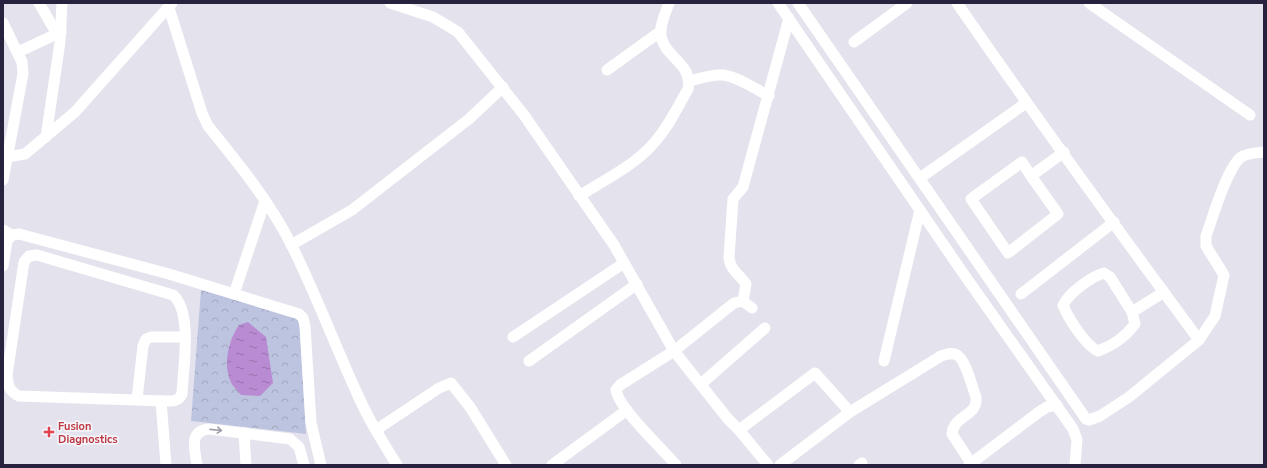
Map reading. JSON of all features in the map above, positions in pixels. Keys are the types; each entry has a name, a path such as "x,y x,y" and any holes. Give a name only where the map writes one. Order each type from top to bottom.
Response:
{"street":[{"path":"39,3 54,28 61,32"},
{"path":"46,137 61,32 62,3"},
{"path":"390,3 433,17 458,32 503,87 614,245 674,351 768,465"},
{"path":"580,196 652,146 669,122 688,89 690,81 688,74 664,43 661,31 669,3"},
{"path":"778,3 1073,429 1077,440 1075,465"},
{"path":"798,3 1086,419 1089,420 1100,416 1129,396 1199,340 1215,316 1224,275 1206,246 1206,236 1225,181 1237,160 1242,156 1264,152"},
{"path":"854,42 907,3"},
{"path":"957,3 1026,103 1064,152 1199,340"},
{"path":"1089,3 1250,115"},
{"path":"7,157 25,154 86,102 171,6"},
{"path":"171,6 202,113 208,126 265,201 291,245 338,348 356,392 397,465"},
{"path":"676,465 627,410 617,397 616,390 620,385 674,351 734,303 747,304 746,284 734,271 730,264 729,257 733,198 742,189 769,96 789,18"},
{"path":"3,23 22,62 23,74 3,180"},
{"path":"607,70 661,31"},
{"path":"18,52 61,32"},
{"path":"690,81 713,75 724,75 734,78 769,96"},
{"path":"291,245 352,210 469,119 503,87"},
{"path":"920,178 1026,103"},
{"path":"1031,176 1064,152"},
{"path":"1022,162 1031,176 1058,214 1008,253 971,199 1022,162"},
{"path":"234,294 265,201"},
{"path":"884,361 920,210"},
{"path":"1021,294 1114,222"},
{"path":"3,266 8,233 19,234 154,270 295,311 303,318 324,319"},
{"path":"37,255 173,295 179,300 183,311 185,337 182,394 180,399 174,402 137,399 19,396 11,392 8,385 7,375 24,262 29,256 37,255"},
{"path":"513,337 624,263"},
{"path":"1104,273 1110,277 1132,312 1135,324 1130,331 1106,348 1098,351 1091,348 1066,313 1063,305 1066,298 1097,275 1104,273"},
{"path":"529,361 637,284"},
{"path":"1132,312 1164,292"},
{"path":"303,318 311,423 321,465"},
{"path":"701,384 765,328"},
{"path":"137,399 143,346 146,340 151,337 185,337"},
{"path":"780,465 850,412 942,356 951,353 958,355 964,362 976,402 968,414 955,423 952,434 970,464 1047,407 1057,405"},
{"path":"739,430 815,373 850,412"},
{"path":"376,430 439,388 451,383 470,406 506,465"},
{"path":"161,401 166,465"},
{"path":"552,465 627,410"},
{"path":"197,465 195,440 200,430 209,429 290,439 300,447 304,465"},
{"path":"244,433 246,465"}],"green space":[{"path":"201,290 299,318 306,434 191,421"}],"water":[{"path":"248,322 266,337 273,383 260,396 241,395 232,384 228,373 227,359 232,337 239,325"}],"place":[{"name":"Fusion Diagnostics","path":"49,432"}]}
